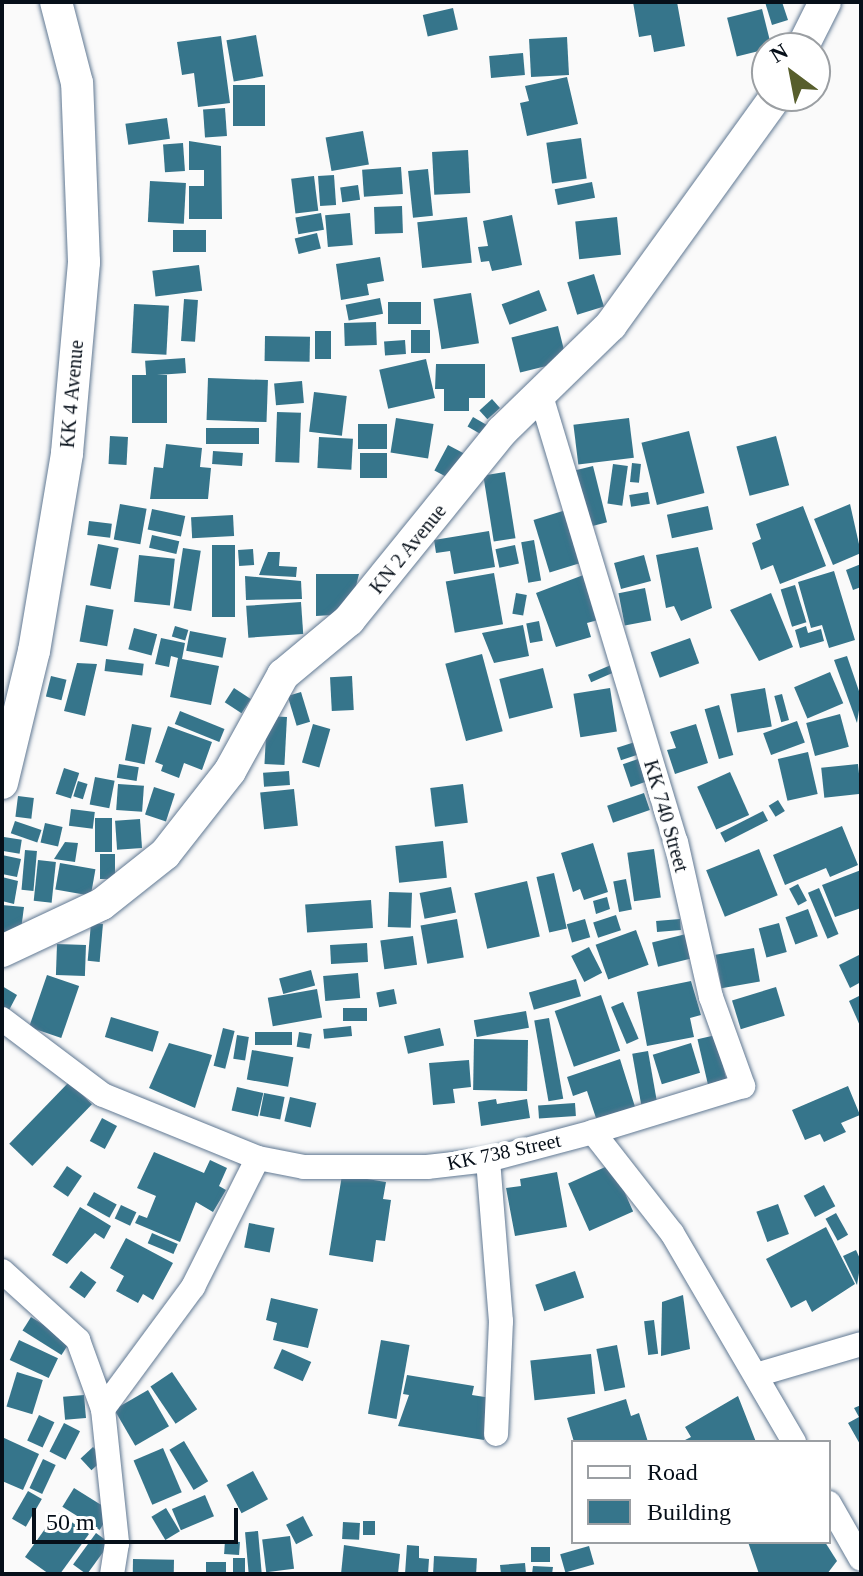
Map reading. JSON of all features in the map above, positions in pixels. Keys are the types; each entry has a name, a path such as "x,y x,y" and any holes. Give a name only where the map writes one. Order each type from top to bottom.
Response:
{"street":[{"name":"KK 4 Avenue","path":"2,783 34,651 67,453 84,262 77,83 56,2"},
{"path":"810,32 825,2"},
{"name":"KN 2 Avenue","path":"2,951 102,904 165,854 230,771 283,675 349,620 502,431 611,325 764,112"},
{"name":"KK 740 Street","path":"541,396 676,842 711,997 743,1086 593,1132"},
{"name":"KK 738 Street","path":"2,1019 103,1095 258,1158 304,1167 427,1167 488,1160 593,1132"},
{"path":"593,1132 672,1233 793,1440"},
{"path":"103,1409 193,1287 258,1158"},
{"path":"488,1160 501,1321 496,1434"},
{"path":"2,1271 78,1340 103,1409 117,1543 112,1574"},
{"path":"756,1375 861,1344"},
{"path":"831,1506 861,1559"}],"building":[{"path":"633,2 677,2 685,46 654,52 651,35 639,37"},
{"path":"765,2 782,2 788,20 772,25"},
{"path":"453,8 458,29 428,36 423,15"},
{"path":"762,9 768,32 751,32 751,53 737,57 727,18"},
{"path":"256,35 263,76 234,82 226,40"},
{"path":"221,36 230,103 198,107 194,73 182,75 177,42"},
{"path":"567,37 569,75 531,77 529,39"},
{"path":"523,53 525,75 491,78 489,56"},
{"path":"567,77 578,124 527,136 520,103 529,101 525,86"},
{"path":"233,85 265,85 265,126 233,126"},
{"path":"225,108 227,136 205,137 203,110"},
{"path":"167,118 170,139 128,145 125,124"},
{"path":"363,131 369,164 331,171 326,138"},
{"path":"581,138 587,179 552,183 546,143"},
{"path":"189,141 221,146 222,219 189,219 189,186 204,186 204,170 189,170"},
{"path":"183,143 185,171 165,172 163,144"},
{"path":"468,150 470,193 434,195 432,152"},
{"path":"401,167 403,194 364,197 362,170"},
{"path":"428,169 433,216 413,218 408,171"},
{"path":"334,175 336,205 320,206 318,176"},
{"path":"314,176 318,211 295,214 291,179"},
{"path":"150,181 186,183 184,224 148,222"},
{"path":"592,182 595,198 558,205 555,189"},
{"path":"358,185 360,200 342,202 340,188"},
{"path":"402,206 403,233 375,234 374,207"},
{"path":"321,213 324,230 298,234 295,218"},
{"path":"350,213 353,245 328,247 325,215"},
{"path":"512,215 522,265 492,271 489,261 481,262 478,247 488,246 483,221"},
{"path":"467,217 472,263 422,268 417,222"},
{"path":"617,217 621,255 579,259 575,221"},
{"path":"173,230 206,230 206,252 173,252"},
{"path":"317,233 321,249 299,254 295,239"},
{"path":"380,257 384,281 367,284 369,295 341,300 336,264"},
{"path":"199,265 202,291 156,297 152,271"},
{"path":"594,274 604,307 577,315 567,282"},
{"path":"539,290 547,311 510,325 502,304"},
{"path":"471,293 479,343 441,349 433,299"},
{"path":"380,298 383,314 349,320 346,305"},
{"path":"184,299 198,300 195,342 181,341"},
{"path":"388,302 421,302 421,324 388,324"},
{"path":"134,304 169,306 166,355 131,353"},
{"path":"376,322 377,345 345,346 344,323"},
{"path":"558,326 567,361 520,373 511,338"},
{"path":"411,330 430,330 430,353 411,353"},
{"path":"315,331 331,331 331,359 315,359"},
{"path":"265,336 310,337 310,362 265,361"},
{"path":"405,340 406,354 385,355 384,341"},
{"path":"185,358 186,373 146,376 145,361"},
{"path":"426,359 435,398 388,409 379,370"},
{"path":"436,364 485,364 485,398 469,398 469,411 444,411 444,389 435,389"},
{"path":"132,375 167,375 167,423 132,423"},
{"path":"208,378 268,380 266,422 207,420"},
{"path":"302,381 304,403 276,405 274,383"},
{"path":"314,392 347,396 342,436 309,432"},
{"path":"492,399 500,408 487,419 479,410"},
{"path":"277,412 301,413 299,463 275,462"},
{"path":"473,417 490,427 485,437 468,427"},
{"path":"396,418 434,424 428,459 391,453"},
{"path":"629,418 634,458 578,465 573,425"},
{"path":"358,424 387,424 387,449 358,449"},
{"path":"206,428 259,428 259,444 206,444"},
{"path":"689,431 704,493 657,505 641,443"},
{"path":"110,436 128,437 127,465 109,464"},
{"path":"776,436 789,485 750,496 736,447"},
{"path":"319,437 353,439 351,470 317,468"},
{"path":"166,444 202,448 200,467 211,468 208,499 150,499 154,467 163,468"},
{"path":"448,445 469,456 456,482 434,471"},
{"path":"213,451 243,453 242,466 212,464"},
{"path":"360,453 387,453 387,478 360,478"},
{"path":"632,463 641,464 639,483 630,482"},
{"path":"613,464 628,466 622,506 607,504"},
{"path":"593,466 607,522 590,527 576,470"},
{"path":"505,472 515,538 494,542 483,475"},
{"path":"648,492 650,504 631,507 629,495"},
{"path":"120,504 147,509 140,544 114,539"},
{"path":"850,504 861,553 833,565 814,519"},
{"path":"708,506 713,529 672,538 667,515"},
{"path":"803,506 826,566 780,584 773,565 761,570 752,543 761,539 756,524"},
{"path":"152,509 185,516 181,537 148,530"},
{"path":"566,510 582,563 550,573 533,520"},
{"path":"233,515 234,536 192,538 191,517"},
{"path":"89,521 112,524 110,538 87,535"},
{"path":"489,531 495,567 454,574 450,551 436,553 434,540"},
{"path":"152,535 179,541 176,554 149,548"},
{"path":"534,540 541,580 528,583 521,542"},
{"path":"98,544 119,548 111,589 90,585"},
{"path":"212,545 235,545 235,617 212,617"},
{"path":"515,545 519,564 499,568 495,549"},
{"path":"698,547 712,608 681,621 674,606 666,608 656,555"},
{"path":"183,548 201,551 191,611 173,608"},
{"path":"253,549 254,565 239,566 238,550"},
{"path":"268,552 280,552 279,566 297,567 296,577 259,575"},
{"path":"139,555 175,559 170,606 134,602"},
{"path":"644,555 651,581 621,589 614,563"},
{"path":"861,564 861,587 853,590 846,570"},
{"path":"834,571 855,640 829,648 822,625 811,628 798,582"},
{"path":"494,573 503,624 455,633 446,582"},
{"path":"316,574 359,574 349,614 316,616"},
{"path":"586,574 598,620 587,623 591,637 556,647 536,593"},
{"path":"245,576 301,581 302,599 246,600"},
{"path":"795,585 806,622 792,627 781,589"},
{"path":"645,588 651,620 625,626 618,593"},
{"path":"516,593 527,595 523,616 512,614"},
{"path":"771,593 793,647 759,661 730,610"},
{"path":"301,602 303,634 248,638 246,606"},
{"path":"86,605 114,610 107,646 80,641"},
{"path":"539,621 543,641 530,643 526,623"},
{"path":"523,625 529,656 494,663 482,633"},
{"path":"175,626 188,630 185,641 172,637"},
{"path":"806,626 808,633 821,629 824,641 800,648 795,630"},
{"path":"134,628 157,634 151,655 128,649"},
{"path":"190,631 226,638 223,658 186,651"},
{"path":"161,638 185,643 182,659 219,666 211,705 170,697 178,658 171,656 169,667 155,664"},
{"path":"690,638 699,663 660,678 651,652"},
{"path":"482,654 503,731 466,741 445,664"},
{"path":"847,656 861,697 857,723 834,660"},
{"path":"106,659 144,664 142,676 105,671"},
{"path":"77,663 97,664 85,716 64,711"},
{"path":"611,665 614,672 591,682 588,675"},
{"path":"543,668 553,708 509,719 499,679"},
{"path":"830,672 843,703 807,719 794,687"},
{"path":"51,676 67,680 61,700 46,696"},
{"path":"352,676 354,710 332,711 330,677"},
{"path":"234,688 251,699 242,713 225,702"},
{"path":"610,688 617,731 580,737 573,694"},
{"path":"765,688 772,726 737,732 731,694"},
{"path":"301,692 310,722 297,726 288,696"},
{"path":"782,694 789,720 781,722 774,696"},
{"path":"719,705 733,755 719,759 705,709"},
{"path":"180,711 225,729 219,742 175,724"},
{"path":"840,714 849,747 815,756 806,723"},
{"path":"267,716 287,717 284,765 264,764"},
{"path":"797,721 805,743 771,755 763,733"},
{"path":"132,724 152,728 145,764 125,760"},
{"path":"313,724 330,729 319,767 302,762"},
{"path":"696,724 708,763 675,774 667,750 676,748 670,732"},
{"path":"168,726 212,742 202,770 184,763 179,778 161,771 163,765 155,762"},
{"path":"635,742 639,754 621,760 617,748"},
{"path":"808,752 818,794 787,801 778,759"},
{"path":"638,759 646,782 631,787 623,764"},
{"path":"119,764 139,767 137,781 117,778"},
{"path":"858,764 861,794 824,798 821,768"},
{"path":"64,768 79,773 71,799 56,794"},
{"path":"289,771 290,785 264,787 263,773"},
{"path":"730,772 749,815 716,830 697,787"},
{"path":"95,777 115,781 109,808 90,804"},
{"path":"78,781 88,784 83,799 73,796"},
{"path":"118,784 144,786 142,812 116,810"},
{"path":"463,784 468,823 435,827 430,788"},
{"path":"154,787 175,794 166,821 145,815"},
{"path":"294,789 298,826 264,829 260,793"},
{"path":"644,793 650,810 613,823 607,806"},
{"path":"18,796 34,798 31,819 15,817"},
{"path":"778,800 785,811 776,817 769,806"},
{"path":"71,809 95,812 93,829 69,826"},
{"path":"763,811 768,821 725,843 720,833"},
{"path":"95,818 112,818 112,852 95,852"},
{"path":"140,819 142,848 117,850 115,821"},
{"path":"15,821 41,830 37,842 11,833"},
{"path":"45,823 63,827 58,847 41,842"},
{"path":"842,826 858,865 830,877 826,868 785,885 773,855"},
{"path":"4,837 22,840 20,854 2,851"},
{"path":"443,841 447,878 399,883 395,846"},
{"path":"65,842 78,843 75,862 54,859"},
{"path":"593,843 608,892 584,900 580,889 573,892 561,853"},
{"path":"654,849 661,898 634,901 627,853"},
{"path":"759,849 778,895 725,917 706,870"},
{"path":"25,850 37,851 33,891 22,890"},
{"path":"100,854 115,854 115,879 100,879"},
{"path":"2,855 21,859 17,877 2,874"},
{"path":"38,860 56,862 52,903 34,901"},
{"path":"60,863 95,869 91,896 55,890"},
{"path":"861,870 861,908 835,917 822,885"},
{"path":"554,873 567,929 549,933 536,877"},
{"path":"2,877 18,881 14,904 2,901"},
{"path":"626,879 632,909 619,912 613,881"},
{"path":"527,881 540,937 487,949 474,893"},
{"path":"798,884 807,901 798,905 789,889"},
{"path":"451,887 456,913 425,919 420,893"},
{"path":"819,888 839,934 827,939 808,893"},
{"path":"389,892 412,893 411,928 388,927"},
{"path":"607,897 610,909 596,914 593,901"},
{"path":"371,900 373,928 307,933 305,905"},
{"path":"2,905 24,907 20,937 2,935"},
{"path":"808,909 818,936 795,944 785,917"},
{"path":"616,915 621,930 598,938 593,922"},
{"path":"457,919 464,957 427,964 421,925"},
{"path":"585,919 590,937 572,943 567,924"},
{"path":"680,919 681,930 657,932 656,921"},
{"path":"91,923 103,924 100,962 88,961"},
{"path":"779,923 787,952 766,957 759,928"},
{"path":"636,930 649,965 608,979 596,945"},
{"path":"686,934 692,958 658,967 652,942"},
{"path":"413,936 417,965 384,969 380,941"},
{"path":"367,943 368,962 331,964 330,945"},
{"path":"57,944 86,945 85,976 56,975"},
{"path":"589,947 602,973 584,982 571,956"},
{"path":"754,948 760,981 721,988 716,955"},
{"path":"861,954 861,982 850,988 839,965"},
{"path":"311,970 315,985 283,994 279,979"},
{"path":"358,973 360,998 325,1001 323,976"},
{"path":"47,975 79,986 61,1038 29,1027"},
{"path":"576,979 581,996 534,1010 529,993"},
{"path":"691,981 701,1015 690,1018 694,1037 647,1046 637,992"},
{"path":"2,986 17,995 7,1014 2,1011"},
{"path":"776,987 785,1016 741,1029 732,1000"},
{"path":"317,989 322,1018 273,1026 268,998"},
{"path":"394,989 397,1004 379,1007 376,992"},
{"path":"601,995 620,1051 574,1067 555,1011"},
{"path":"861,995 861,1028 849,1001"},
{"path":"623,1002 639,1039 627,1044 611,1007"},
{"path":"343,1008 367,1008 367,1021 343,1021"},
{"path":"526,1011 529,1028 477,1037 474,1020"},
{"path":"111,1017 159,1032 153,1052 105,1037"},
{"path":"549,1018 563,1099 548,1101 534,1021"},
{"path":"351,1026 352,1036 324,1039 323,1029"},
{"path":"223,1028 235,1031 225,1069 214,1066"},
{"path":"440,1028 444,1046 408,1054 404,1036"},
{"path":"255,1032 292,1032 292,1045 255,1045"},
{"path":"299,1032 312,1034 309,1049 297,1047"},
{"path":"237,1035 249,1037 245,1061 233,1059"},
{"path":"716,1035 727,1084 709,1088 697,1039"},
{"path":"474,1039 528,1040 527,1091 473,1090"},
{"path":"169,1043 212,1055 195,1108 149,1088"},
{"path":"691,1043 700,1073 662,1084 653,1055"},
{"path":"252,1050 293,1057 288,1087 247,1080"},
{"path":"648,1051 657,1101 641,1104 632,1054"},
{"path":"620,1059 636,1110 596,1118 587,1091 573,1096 567,1077"},
{"path":"469,1060 471,1087 453,1089 455,1103 433,1105 429,1063"},
{"path":"69,1082 92,1104 32,1166 9,1144"},
{"path":"848,1086 860,1115 841,1123 846,1132 824,1142 820,1134 805,1140 792,1110"},
{"path":"237,1087 263,1093 258,1116 232,1110"},
{"path":"264,1093 285,1097 280,1120 260,1116"},
{"path":"290,1097 316,1103 311,1127 284,1121"},
{"path":"496,1099 497,1104 527,1099 530,1118 481,1126 478,1102"},
{"path":"575,1103 576,1116 539,1119 538,1106"},
{"path":"102,1118 117,1126 105,1149 90,1141"},
{"path":"154,1152 204,1173 210,1160 227,1168 219,1186 226,1190 213,1212 196,1202 180,1242 135,1223 139,1215 147,1218 156,1196 137,1188"},
{"path":"612,1164 633,1212 589,1231 568,1184"},
{"path":"67,1166 82,1176 68,1197 53,1187"},
{"path":"557,1172 567,1227 515,1236 506,1188 521,1186 520,1179"},
{"path":"342,1175 386,1182 383,1199 391,1200 385,1241 376,1240 373,1262 329,1255"},
{"path":"824,1185 835,1206 815,1217 804,1196"},
{"path":"94,1192 117,1205 109,1218 87,1205"},
{"path":"778,1204 789,1234 767,1242 756,1212"},
{"path":"121,1205 136,1212 130,1226 115,1219"},
{"path":"80,1207 111,1226 104,1239 95,1233 67,1264 52,1255"},
{"path":"836,1213 848,1235 838,1241 826,1219"},
{"path":"249,1223 275,1228 270,1253 244,1248"},
{"path":"826,1227 855,1284 812,1312 806,1300 791,1308 766,1259"},
{"path":"152,1233 178,1244 173,1254 148,1243"},
{"path":"126,1238 173,1263 153,1300 143,1294 138,1303 116,1291 124,1276 110,1268"},
{"path":"856,1250 861,1261 857,1285 843,1256"},
{"path":"81,1271 96,1282 85,1298 69,1287"},
{"path":"575,1271 584,1297 544,1311 535,1285"},
{"path":"683,1295 690,1349 661,1356 662,1302"},
{"path":"271,1298 318,1309 308,1348 273,1340 277,1323 266,1320"},
{"path":"31,1317 70,1341 62,1355 23,1331"},
{"path":"654,1320 658,1354 648,1355 644,1321"},
{"path":"19,1340 58,1358 49,1378 10,1360"},
{"path":"381,1340 410,1345 397,1419 368,1414"},
{"path":"617,1345 625,1387 605,1391 596,1349"},
{"path":"282,1349 311,1362 303,1381 273,1368"},
{"path":"591,1354 595,1394 535,1400 530,1360"},
{"path":"17,1372 43,1380 32,1414 6,1406"},
{"path":"172,1372 197,1409 176,1424 150,1387"},
{"path":"407,1375 474,1386 472,1395 491,1398 484,1440 398,1426 409,1395 403,1394"},
{"path":"148,1390 169,1426 135,1446 114,1410"},
{"path":"84,1395 86,1418 65,1420 63,1397"},
{"path":"738,1396 755,1440 685,1440 691,1437 685,1427"},
{"path":"626,1399 631,1416 639,1413 647,1440 573,1440 567,1418"},
{"path":"861,1405 861,1446 848,1423 859,1417 854,1408"},
{"path":"39,1415 54,1422 43,1448 27,1440"},
{"path":"64,1423 80,1431 66,1460 49,1452"},
{"path":"2,1437 39,1454 23,1490 2,1481"},
{"path":"184,1441 208,1481 194,1490 169,1450"},
{"path":"93,1447 104,1459 91,1470 81,1459"},
{"path":"163,1448 182,1492 152,1505 134,1461"},
{"path":"43,1459 56,1465 42,1494 29,1488"},
{"path":"253,1471 268,1499 242,1513 227,1485"},
{"path":"74,1488 111,1511 100,1530 62,1507"},
{"path":"28,1491 42,1499 26,1527 12,1519"},
{"path":"205,1495 214,1516 181,1530 172,1509"},
{"path":"166,1508 180,1531 165,1540 151,1517"},
{"path":"57,1512 89,1534 60,1574 49,1574 25,1557"},
{"path":"303,1516 313,1536 296,1544 286,1525"},
{"path":"363,1521 375,1521 375,1535 363,1535"},
{"path":"343,1522 360,1523 359,1540 342,1539"},
{"path":"258,1531 262,1574 249,1574 245,1532"},
{"path":"96,1533 110,1543 87,1574 73,1565"},
{"path":"290,1536 294,1569 266,1572 262,1539"},
{"path":"225,1541 240,1542 239,1555 224,1554"},
{"path":"749,1544 826,1544 837,1561 827,1574 759,1574"},
{"path":"344,1545 400,1554 398,1574 341,1574"},
{"path":"407,1545 419,1546 419,1558 429,1559 428,1574 405,1574"},
{"path":"589,1546 594,1564 565,1573 560,1554"},
{"path":"531,1547 550,1547 550,1562 531,1562"},
{"path":"434,1556 477,1558 476,1574 433,1572"},
{"path":"233,1558 245,1558 245,1574 233,1574"},
{"path":"133,1559 174,1560 174,1574 133,1574"},
{"path":"206,1562 226,1562 226,1574 206,1574"},
{"path":"525,1563 526,1574 501,1574 500,1565"},
{"path":"533,1566 553,1567 552,1574 532,1574"}]}
